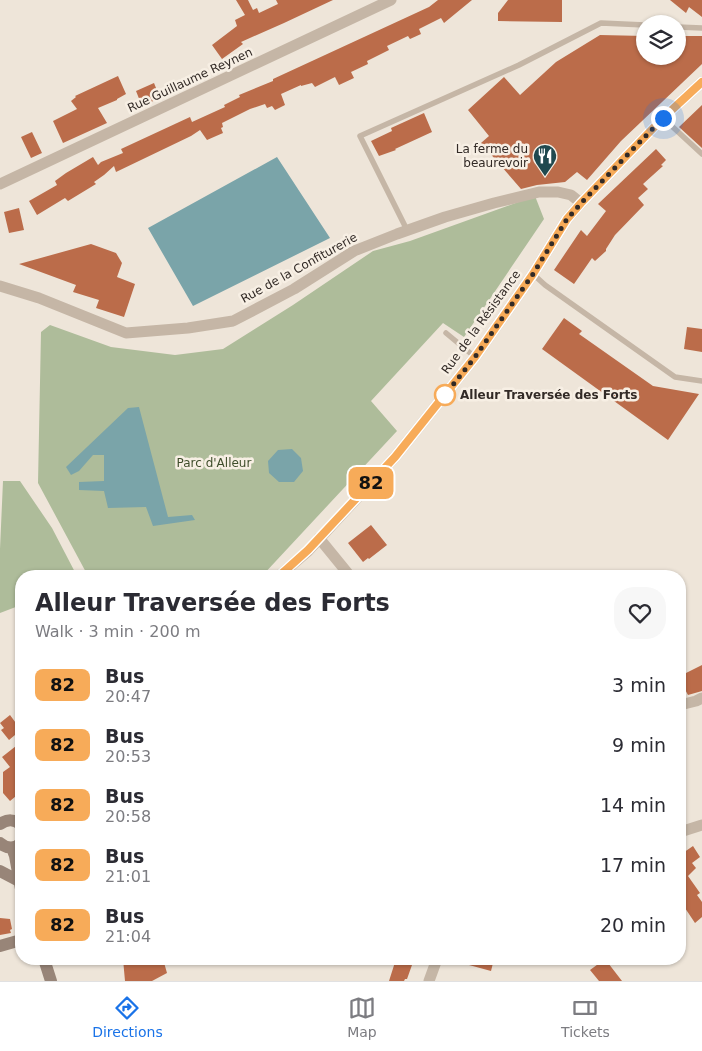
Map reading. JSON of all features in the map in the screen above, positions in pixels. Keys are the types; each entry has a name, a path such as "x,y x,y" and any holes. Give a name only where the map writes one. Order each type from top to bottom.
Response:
{"street":[{"name":"Rue Guillaume Reynen","path":"0,184 391,0"},
{"name":"Rue de la Résistance","path":"286,570 308,550 395,457 475,357 533,274 567,219 663,118 702,82"},
{"name":"Rue de la Confiturerie","path":"0,286 39,298 126,333 188,328 233,321 294,289 354,251 445,217 540,192 558,192 571,196 581,203"},
{"path":"319,538 345,570"},
{"path":"686,704 702,698"},
{"path":"1,820 15,821"},
{"path":"686,830 702,825"},
{"path":"7,845 15,856"},
{"path":"0,871 15,882"},
{"path":"0,946 15,942"},
{"path":"46,965 51,981"},
{"path":"429,981 434,965"}],"lane":[{"path":"407,230 360,136 519,65 601,23 636,25"},
{"path":"686,27 702,28"},
{"path":"663,118 702,154"},
{"path":"533,274 545,285 675,376 702,381"},
{"path":"446,333 475,357"}],"green space":[{"name":"Parc d'Alleur","path":"535,196 544,219 464,337 443,323 371,401 397,431 268,570 85,570 38,483 41,332 50,325 111,347 175,355 223,349 373,251 410,241"},
{"path":"3,481 20,481 52,528 74,570 15,570 15,607 0,613"}],"water":[{"path":"277,157 330,238 193,306 148,228"},
{"path":"139,407 168,517 192,515 195,520 153,526 146,507 108,508 104,491 79,490 79,482 104,481 104,455 93,455 79,471 71,475 66,467 128,408"},
{"path":"292,449 301,458 303,471 294,482 279,482 269,473 268,461 278,450"}],"building":[{"path":"236,0 248,0 253,10 257,8 259,13 278,4 276,0 333,0 241,42 243,44 222,59 212,45 237,26 235,20 245,15"},
{"path":"438,0 472,0 444,23 441,18 419,29 421,34 410,39 408,36 387,46 389,50 367,61 368,64 351,72 354,78 339,85 335,77 315,87 312,83 301,85 281,94 285,105 275,110 272,106 267,108 265,104 250,109 222,123 223,133 207,140 200,130 116,172 114,166 94,182 96,184 68,201 65,198 37,215 29,201 57,185 55,181 93,157 98,165 123,153 121,149 190,117 192,122 225,107 224,105 240,97 239,95 273,81 273,79 429,7"},
{"path":"508,0 562,0 562,22 498,21 498,13"},
{"path":"670,0 702,0 702,17 689,7 686,13"},
{"path":"600,35 636,36 636,65 686,65 686,36 702,36 702,64 621,141 587,180 577,172 565,182 521,189 481,143 489,136 468,110 504,77 520,95 556,62"},
{"path":"118,76 126,94 98,108 107,123 63,143 53,121 77,109 71,101 75,96"},
{"path":"154,83 160,98 142,106 136,91"},
{"path":"702,105 702,148 679,127"},
{"path":"424,113 432,132 396,150 379,156 371,141 392,131 391,128"},
{"path":"32,132 42,153 31,158 21,137"},
{"path":"656,149 666,160 661,165 663,166 643,184 648,189 638,198 644,205 615,235 606,251 595,261 592,258 574,284 554,270 581,230 587,236 606,211 598,204"},
{"path":"19,208 24,230 9,233 4,212"},
{"path":"91,244 116,253 122,263 117,277 135,284 124,317 96,308 99,300 73,292 76,285 19,264"},
{"path":"564,318 582,331 579,334 653,386 699,394 668,440 542,349"},
{"path":"687,327 702,329 702,352 684,349"},
{"path":"371,525 387,545 363,562 348,543"},
{"path":"702,665 702,691 688,695 686,691 686,673"},
{"path":"10,715 15,722 15,735 9,740 1,730 4,728 0,723"},
{"path":"15,747 15,797 10,801 3,793 3,772 10,767 2,757"},
{"path":"693,846 700,857 692,863 696,868 688,876 700,893 697,895 702,902 702,917 695,923 686,910 686,851"},
{"path":"0,918 10,919 11,933 0,935"},
{"path":"124,965 165,965 167,973 152,981 125,981"},
{"path":"394,965 412,965 407,979 404,981 389,981"},
{"path":"469,965 492,965 491,971"},
{"path":"597,965 610,965 622,981 599,981 590,970"}],"bus line":[{"name":"82","path":"286,570 308,550 395,457 475,357 533,274 567,219 663,118 702,82"}],"place":[{"name":"La ferme du beaurevoir","path":"545,177"},
{"name":"Alleur Traversée des Forts","path":"445,395"}],"route":[{"path":"445,395 441,400 475,357 533,274 567,219 663,118"}]}
